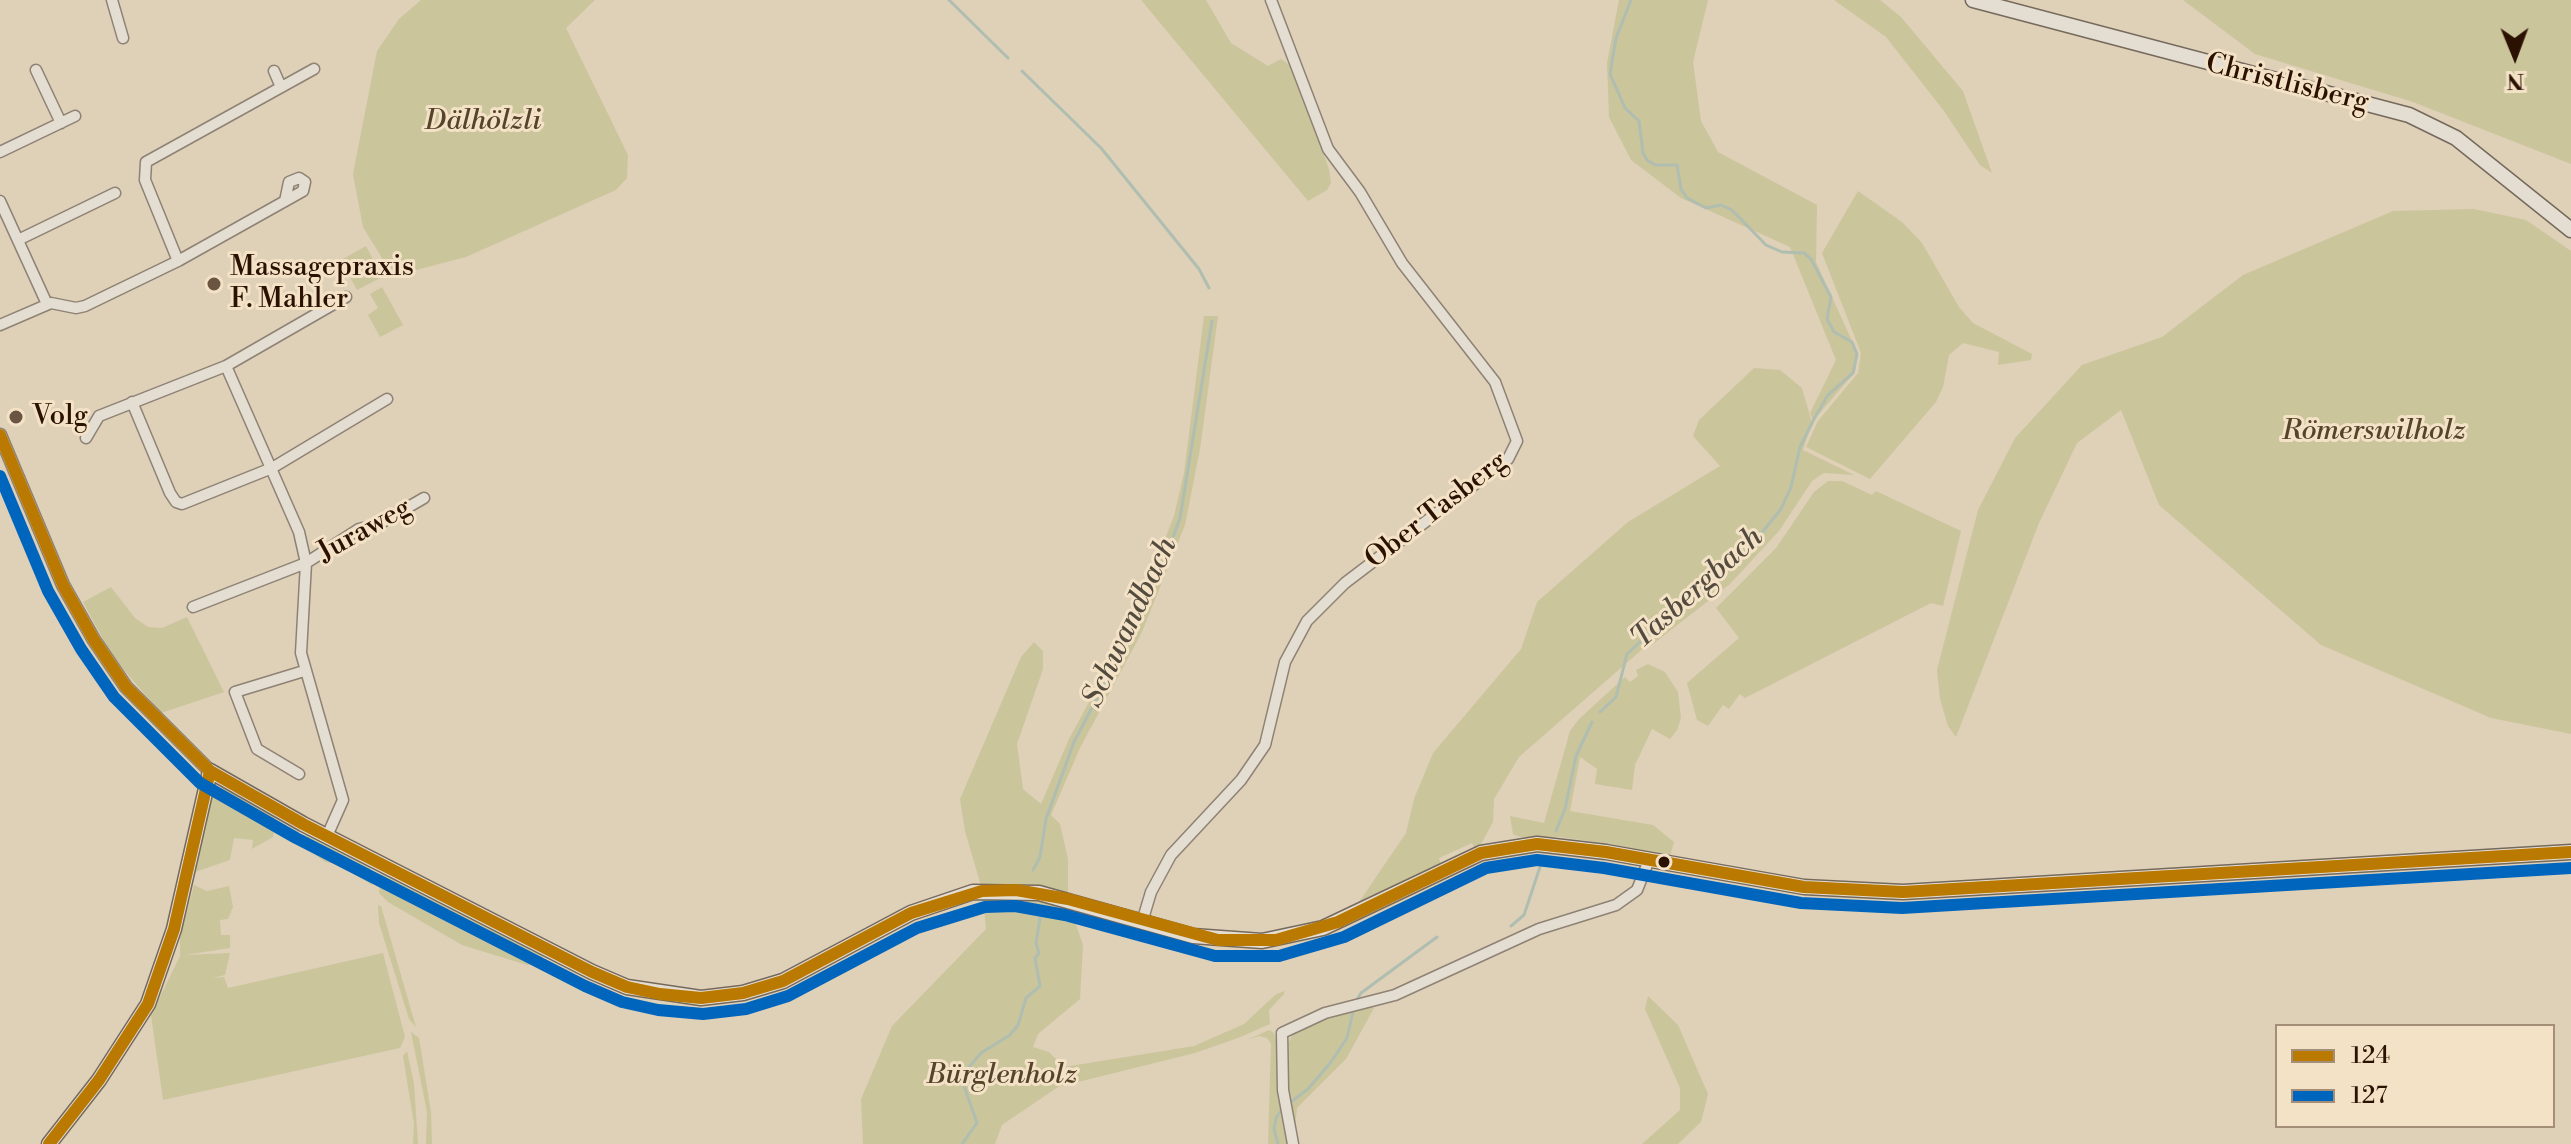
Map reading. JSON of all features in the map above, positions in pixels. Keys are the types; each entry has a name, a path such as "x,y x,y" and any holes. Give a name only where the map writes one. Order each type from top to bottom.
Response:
{"main road":[{"name":"Christlisberg","path":"1973,0 2409,115 2456,138 2571,230"},
{"path":"49,1144 129,1036 148,1004 163,967 210,771 327,836 592,972 627,987 701,998 743,993 783,981 911,913 973,892 1016,890 1068,899 1142,922 1218,940 1276,940 1323,928 1459,863 1502,849 1563,846 1804,887 1903,892 2571,852"}],"street":[{"path":"112,0 123,38"},
{"name":"Ober Tasberg","path":"1142,922 1151,892 1171,855 1260,756 1270,734 1285,662 1307,621 1345,583 1508,459 1517,441 1511,417 1487,370 1402,263 1360,192 1328,149 1271,0"},
{"path":"178,261 145,180 145,165 314,69"},
{"path":"36,70 61,123"},
{"path":"274,71 281,87"},
{"path":"0,152 75,116"},
{"path":"18,240 115,193"},
{"path":"0,201 47,304"},
{"path":"0,325 47,304 85,306 178,261 285,201"},
{"path":"86,438 97,418 226,366 346,297"},
{"path":"226,366 299,532 306,563 300,628 304,671 343,800 327,836"},
{"path":"132,402 178,504 196,501 272,468 387,399"},
{"path":"0,435 63,585 94,640 126,687 210,771"},
{"name":"Juraweg","path":"193,607 306,563 359,529 379,524 424,498"},
{"path":"299,774 257,749 235,692 304,671"},
{"path":"1293,1144 1284,1097 1278,1030 1343,1008 1395,995 1539,929 1616,905 1637,890 1649,860"}],"green space":[{"name":"Dälhölzli","path":"421,0 595,0 566,28 628,155 627,178 616,190 466,257 393,276 363,227 353,174 377,51 399,19"},
{"path":"1141,0 1206,0 1231,43 1268,66 1281,59 1291,66 1329,169 1331,183 1327,190 1308,201"},
{"path":"1619,0 1708,0 1693,62 1701,121 1718,152 1817,205 1816,262 1858,354 1855,372 1813,421 1810,413 1836,360 1790,247 1681,198 1631,160 1609,117 1607,63"},
{"path":"1834,0 1880,0 1901,17 1963,91 1992,173 1980,165 1944,111 1886,37"},
{"path":"2183,0 2571,0 2571,164 2413,102 2255,54"},
{"path":"1858,191 1902,222 1922,243 1959,307 1973,323 2032,354 2031,360 1998,365 1999,352 1963,343 1949,355 1943,387 1936,402 1870,479 1806,447 1818,421 1858,373 1861,353 1822,253"},
{"name":"Römerswilholz","path":"2474,209 2526,220 2571,251 2571,734 2491,718 2321,645 2159,505 2121,410 2077,443 2039,523 1956,737 1948,726 1940,699 1937,670 1978,510 2015,438 2082,365 2162,337 2243,275 2393,211"},
{"path":"366,246 382,277 357,290 341,260"},
{"path":"382,287 403,325 380,337 368,315 378,308 370,294"},
{"path":"1204,316 1218,316 1200,449 1185,525 1142,632 1080,748 1051,815 1060,824 1068,859 1068,893 1030,885 981,886 965,831 960,799 1021,657 1034,642 1043,651 1043,669 1017,744 1023,789 1041,804 1069,739 1132,623 1174,516 1184,473"},
{"path":"1754,368 1780,370 1802,388 1812,423 1803,450 1854,475 1824,473 1812,481 1779,531 1730,584 1649,647 1646,646 1519,757 1494,799 1493,822 1479,848 1475,850 1472,843 1439,858 1441,865 1355,908 1406,833 1414,799 1433,753 1521,649 1537,602 1628,522 1720,466 1693,436 1699,420"},
{"path":"1828,481 1842,481 1872,495 1876,491 1961,531 1943,606 1931,603 1745,698 1740,694 1729,709 1723,705 1708,726 1697,720 1687,683 1739,638 1716,608 1776,548 1814,492"},
{"path":"111,587 135,618 148,627 162,628 187,617 224,692 161,713 112,656 83,602"},
{"path":"1648,664 1665,672 1678,692 1681,718 1677,730 1670,739 1652,729 1635,765 1632,790 1595,784 1597,769 1580,757 1570,811 1653,825 1674,842 1670,856 1610,844 1513,834 1510,816 1544,823 1570,731 1579,719 1625,677 1630,682 1638,676 1636,670"},
{"path":"223,787 272,813 276,821 273,837 252,849 253,840 234,838 230,860 195,872 210,795"},
{"path":"311,834 370,865 372,885 338,864 325,862 297,841 296,837"},
{"path":"385,870 544,954 539,963 527,965 462,945 388,902 379,893 381,873"},
{"path":"194,885 207,891 229,886 233,907 228,919 220,920 221,935 230,935 230,948 185,955 230,953 225,975 212,978 224,977 228,988 383,953 405,1037 400,1048 163,1100 151,1015 180,956 180,937"},
{"name":"Bürglenholz","path":"983,899 1032,899 1070,907 1083,945 1080,999 1038,1034 1033,1047 1049,1052 1064,1067 1194,1046 1244,1024 1275,995 1284,991 1284,994 1269,1010 1270,1024 1238,1038 1195,1053 1058,1087 1002,1125 995,1144 863,1144 861,1099 892,1026 986,929"},
{"path":"378,905 381,906 416,1027 409,1019 379,923"},
{"path":"1648,996 1678,1025 1708,1094 1701,1122 1678,1144 1642,1144 1680,1110 1680,1088 1645,1009"},
{"path":"1367,1006 1374,1008 1346,1059 1297,1108 1293,1144 1268,1144 1271,1044 1267,1038 1259,1036 1247,1040 1269,1030 1274,1033 1277,1044 1285,1048 1296,1029"},
{"path":"411,1032 419,1038 431,1112 432,1144 426,1144 427,1112"},
{"path":"407,1051 414,1084 418,1144 413,1144 414,1124 403,1056"}],"waterway":[{"name":"Schwandbach","path":"949,0 1008,58"},
{"name":"Tasbergbach","path":"1600,712 1616,697 1627,654 1653,630 1682,611 1706,580 1743,556 1781,509 1791,487 1800,447 1828,395 1853,373 1857,354 1852,342 1834,332 1827,319 1831,297 1811,259 1804,253 1782,252 1766,245 1732,210 1721,205 1706,208 1687,198 1681,189 1677,165 1655,165 1647,160 1643,153 1639,121 1625,108 1610,74 1616,38 1631,0"},
{"name":"Schwandbach","path":"1022,71 1101,148 1199,269 1209,288"},
{"name":"Schwandbach","path":"1033,870 1040,857 1046,819 1074,742 1154,589 1180,518 1212,321"},
{"name":"Tasbergbach","path":"1556,831 1565,809 1576,756 1592,722"},
{"path":"1511,926 1524,915 1543,858"},
{"name":"Schwandbach","path":"962,1144 977,1123 963,1083 964,1073 981,1053 1010,1035 1018,1025 1026,998 1040,986 1035,958 1039,953 1036,943 1040,918"},
{"name":"Tasbergbach","path":"1356,1001 1361,993 1437,937"},
{"name":"Tasbergbach","path":"1288,1104 1308,1089 1331,1062 1347,1038 1354,1008"},
{"name":"Tasbergbach","path":"1278,1144 1274,1129 1282,1109"}],"transit line":[{"name":"124","path":"0,435 63,585 94,640 126,687 210,771 303,824 592,972 627,987 660,994 701,998 743,993 783,981 911,913 982,891 1016,890 1068,899 1218,940 1276,940 1338,922 1481,853 1537,844 1606,852 1804,887 1903,892 2571,852"},
{"name":"127","path":"0,476 48,591 81,649 114,697 200,783 296,838 585,986 622,1002 658,1010 703,1014 746,1009 788,996 917,928 985,907 1015,906 1065,915 1215,956 1279,956 1344,937 1486,868 1537,860 1604,868 1801,903 1902,908 2571,868"},
{"name":"124","path":"49,1144 99,1080 148,1004 174,929 210,771"}],"place":[{"name":"Massagepraxis F. Mahler","path":"214,284"},
{"name":"Volg","path":"16,417"}]}
